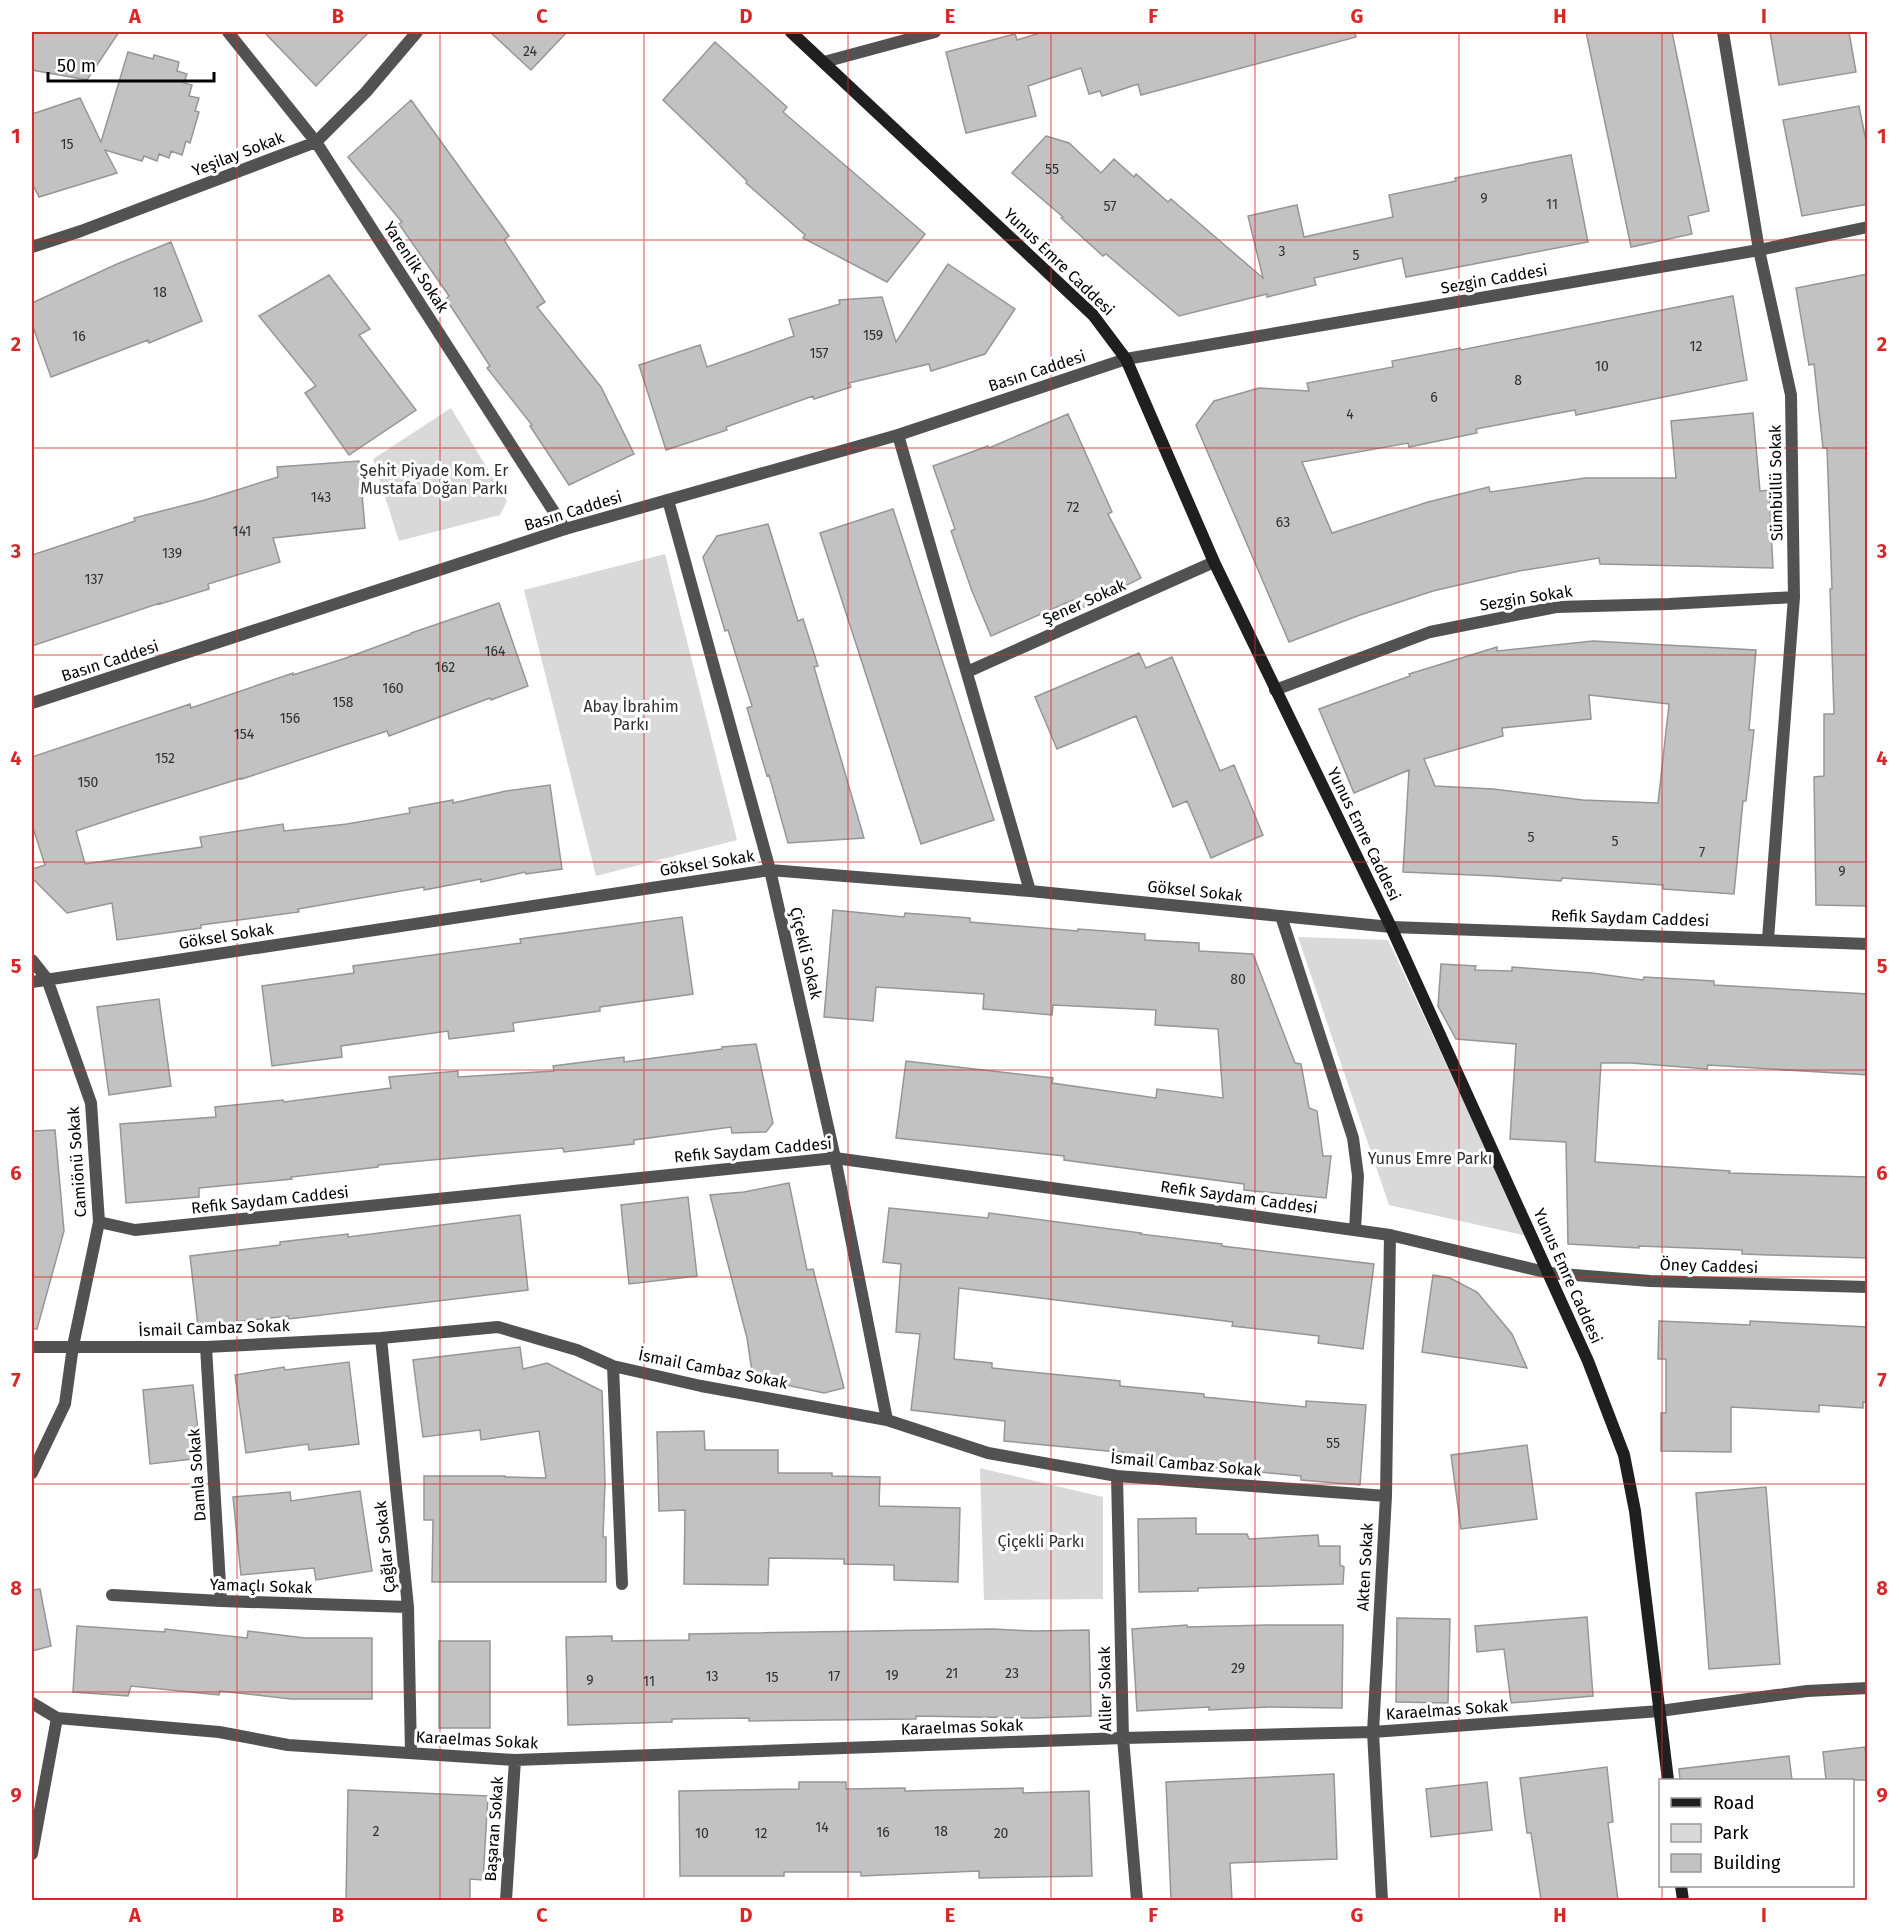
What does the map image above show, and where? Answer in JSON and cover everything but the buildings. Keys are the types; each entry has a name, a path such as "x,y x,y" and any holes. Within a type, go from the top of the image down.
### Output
{"main road":[{"name":"Yunus Emre Caddesi","path":"790,32 1093,315 1126,359 1214,562 1391,927 1549,1273 1588,1361 1624,1455 1635,1511 1668,1779"}],"street":[{"name":"Yarenlik Sokak","path":"228,32 316,142 565,529"},
{"name":"Yeşilay Sokak","path":"32,247 81,231 316,142 366,92 417,32"},
{"path":"824,62 935,32"},
{"name":"Sümbüllü Sokak","path":"1723,32 1759,250 1791,395 1794,597 1768,939"},
{"name":"Sezgin Caddesi","path":"1126,359 1759,250 1868,227"},
{"name":"Basın Caddesi","path":"32,703 565,529 898,435 1126,359"},
{"path":"898,435 1030,891"},
{"name":"Çiçekli Sokak","path":"668,500 770,870 835,1158 887,1420"},
{"name":"Şener Sokak","path":"967,672 1214,562"},
{"name":"Sezgin Sokak","path":"1275,690 1430,632 1556,607 1794,597"},
{"name":"Göksel Sokak","path":"32,982 770,870 1030,891 1391,927"},
{"path":"1281,916 1353,1138 1358,1176 1355,1230"},
{"name":"Refik Saydam Caddesi","path":"1391,927 1868,944"},
{"name":"Camiönü Sokak","path":"32,960 47,979 92,1103 99,1222 73,1346 65,1404 32,1473"},
{"name":"Refik Saydam Caddesi","path":"99,1222 135,1230 835,1158 1390,1235 1549,1273"},
{"name":"Akten Sokak","path":"1382,1900 1373,1732 1386,1496 1390,1235"},
{"name":"Öney Caddesi","path":"1549,1273 1650,1281 1868,1287"},
{"name":"İsmail Cambaz Sokak","path":"32,1347 206,1347 381,1338 498,1327 577,1350 614,1366 701,1386 887,1420 988,1453 1118,1476 1386,1496"},
{"name":"Çağlar Sokak","path":"381,1338 408,1607 411,1753"},
{"name":"Damla Sokak","path":"206,1347 221,1601"},
{"path":"614,1366 622,1584"},
{"name":"Aliler Sokak","path":"1118,1476 1123,1738 1137,1900"},
{"name":"Yamaçlı Sokak","path":"112,1595 408,1607"},
{"name":"Karaelmas Sokak","path":"57,1718 219,1732 288,1745 515,1760 1123,1738 1373,1732 1660,1711 1807,1691 1868,1688"},
{"path":"32,1703 57,1718 32,1854"},
{"name":"Başaran Sokak","path":"506,1900 515,1760"}],"green space":[{"name":"Şehit Piyade Kom. Er Mustafa Doğan Parkı","path":"451,408 507,501 500,515 399,541 373,459"},
{"name":"Abay İbrahim Parkı","path":"665,554 737,840 596,876 524,590"},
{"name":"Yunus Emre Parkı","path":"1298,937 1388,940 1527,1236 1389,1205"},
{"name":"Çiçekli Parkı","path":"980,1468 1103,1497 1103,1599 984,1600"}]}
